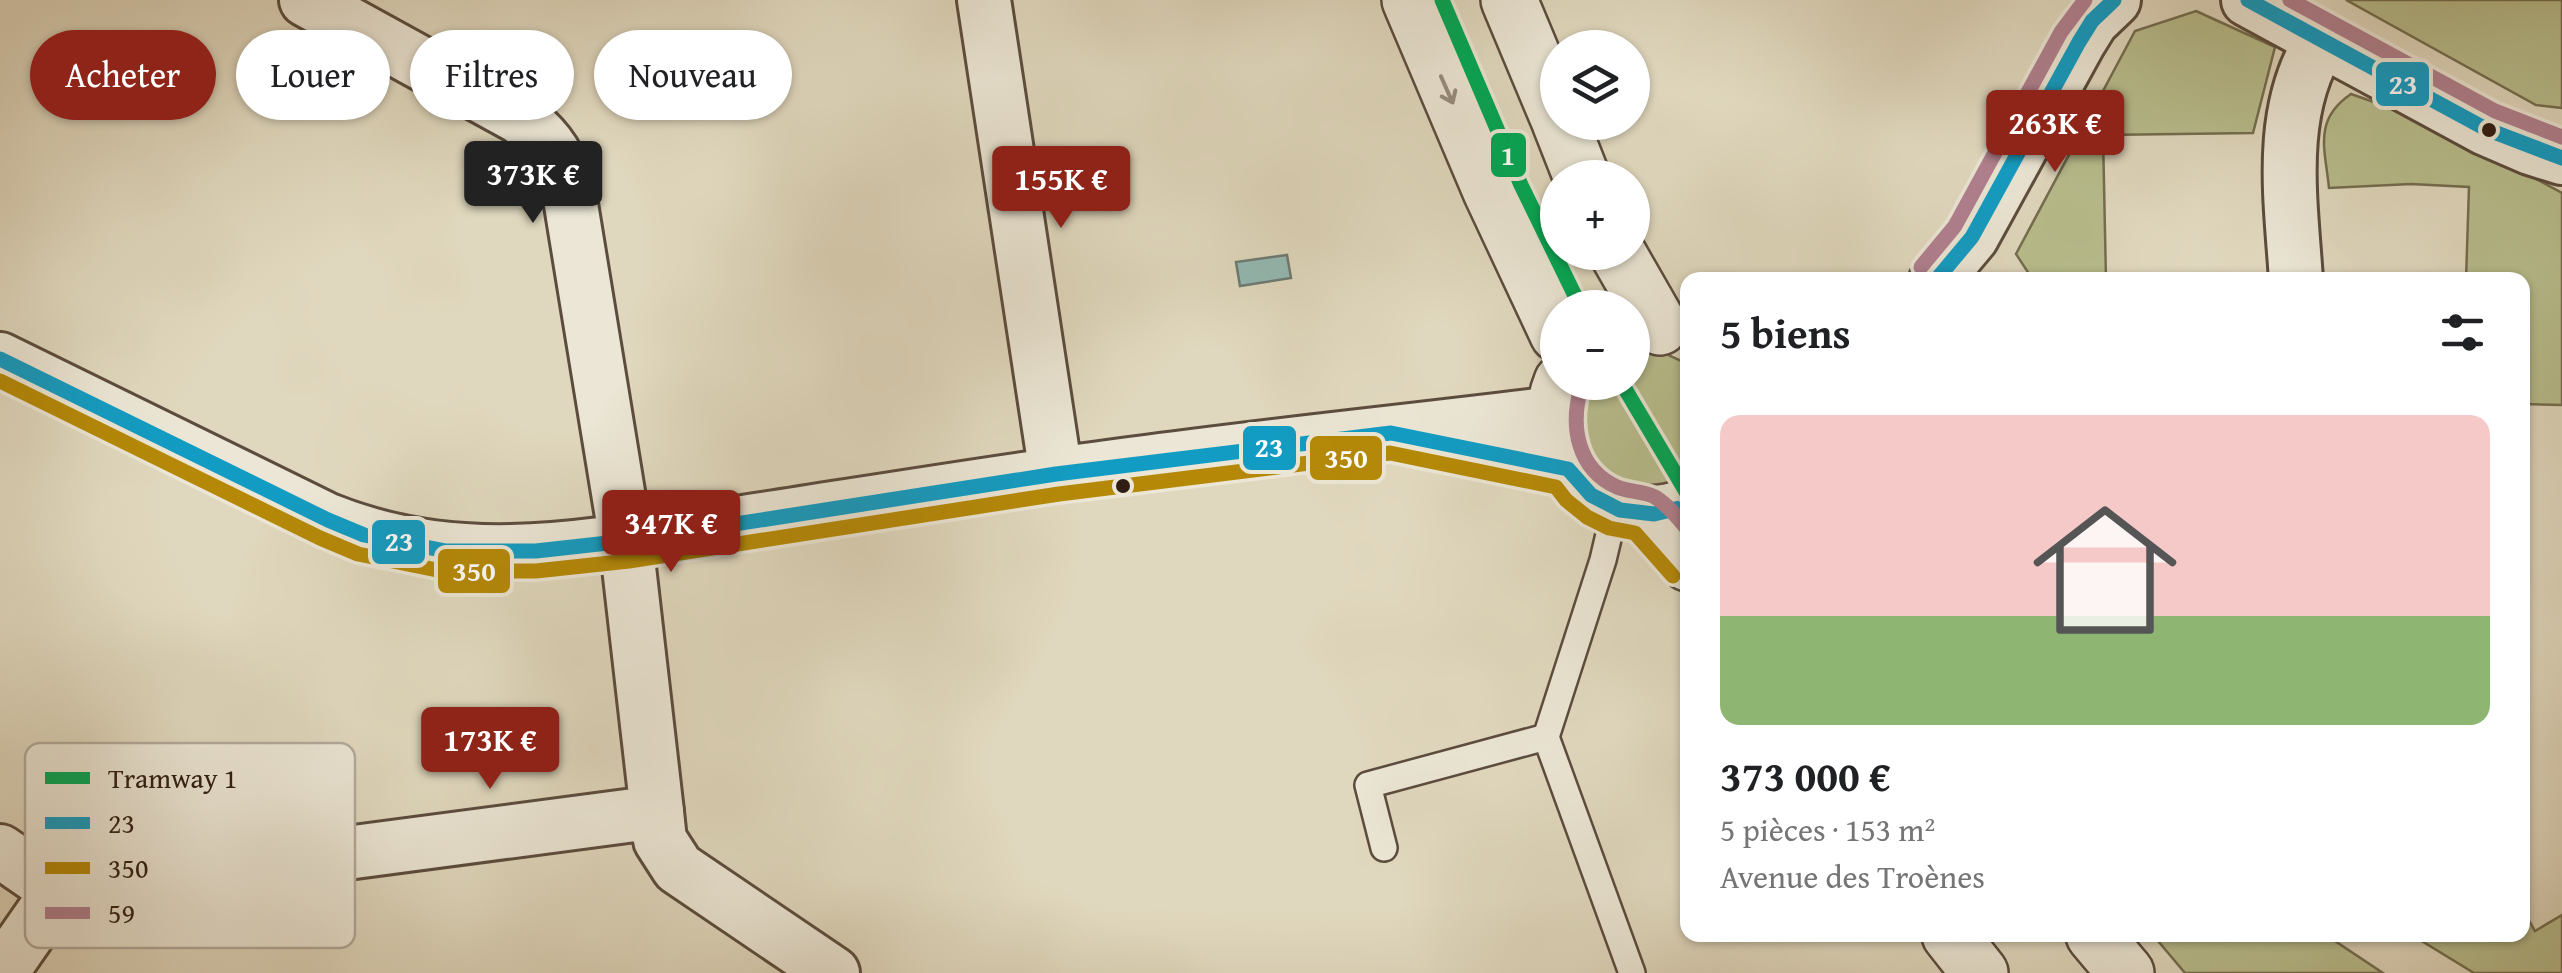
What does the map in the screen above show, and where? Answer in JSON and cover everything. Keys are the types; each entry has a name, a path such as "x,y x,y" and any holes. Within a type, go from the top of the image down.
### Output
{"street":[{"path":"306,0 518,117 545,137 554,150 567,180 626,541 660,840 678,868 833,973"},
{"path":"984,0 1056,474"},
{"path":"1410,0 1540,296"},
{"path":"1510,0 1540,75"},
{"path":"1943,272 1972,238 2079,42 2114,0"},
{"path":"2248,0 2486,129 2562,158"},
{"path":"2296,272 2288,149 2310,59 2322,40"},
{"path":"1626,270 1660,329"},
{"path":"0,360 328,520 364,534 446,551 489,553 626,541 1056,474 1391,434 1549,400"},
{"path":"1558,400 1556,442 1568,469 1588,493 1649,510 1680,553"},
{"path":"1391,434 1568,469"},
{"path":"355,852 657,812"},
{"path":"0,851 25,869"},
{"path":"1,973 25,939"},
{"path":"1956,942 1980,973"},
{"path":"2100,942 2126,973"}],"lane":[{"path":"1632,973 1546,737 1603,560 1649,510"},
{"path":"1384,848 1368,785 1546,737"}],"green space":[{"path":"2346,0 2562,0 2562,108 2536,105"},
{"path":"2196,11 2275,47 2253,133 2103,135 2106,272 2028,272 2016,254 2135,31"},
{"path":"2351,94 2434,123 2562,193 2562,405 2530,404 2530,272 2466,272 2469,187 2411,184 2329,188 2324,136 2339,104"},
{"path":"1650,352 1680,360 1680,478 1662,485 1638,486 1616,479 1598,466 1585,449 1578,428 1583,400 1650,400"},
{"path":"2562,915 2562,973 2474,973 2423,942 2530,942 2530,922 2535,931"},
{"path":"2159,942 2336,942 2383,973 2185,973"}],"water":[{"path":"1287,255 1291,278 1240,286 1236,262"}],"tram line":[{"name":"1","path":"1442,0 1521,185 1572,290"},
{"name":"1","path":"1632,400 1680,482"}],"transit line":[{"name":"59","path":"1921,267 1955,226 2061,32 2085,0"},
{"name":"23","path":"1943,272 1972,237 2092,21 2114,0"},
{"name":"23","path":"2248,0 2486,129 2562,158"},
{"name":"59","path":"2290,0 2495,111 2562,137"},
{"name":"23","path":"0,359 328,520 364,535 446,551 536,551 626,541 1056,474 1391,433 1568,469 1591,495 1620,510 1654,514 1680,508"},
{"name":"350","path":"0,381 320,538 358,554 442,571 536,571 629,561 1059,494 1390,453 1556,487 1587,517 1609,528 1635,533 1673,576"},
{"name":"59","path":"1578,400 1577,431 1585,458 1593,469 1617,487 1655,497 1680,521"}]}
